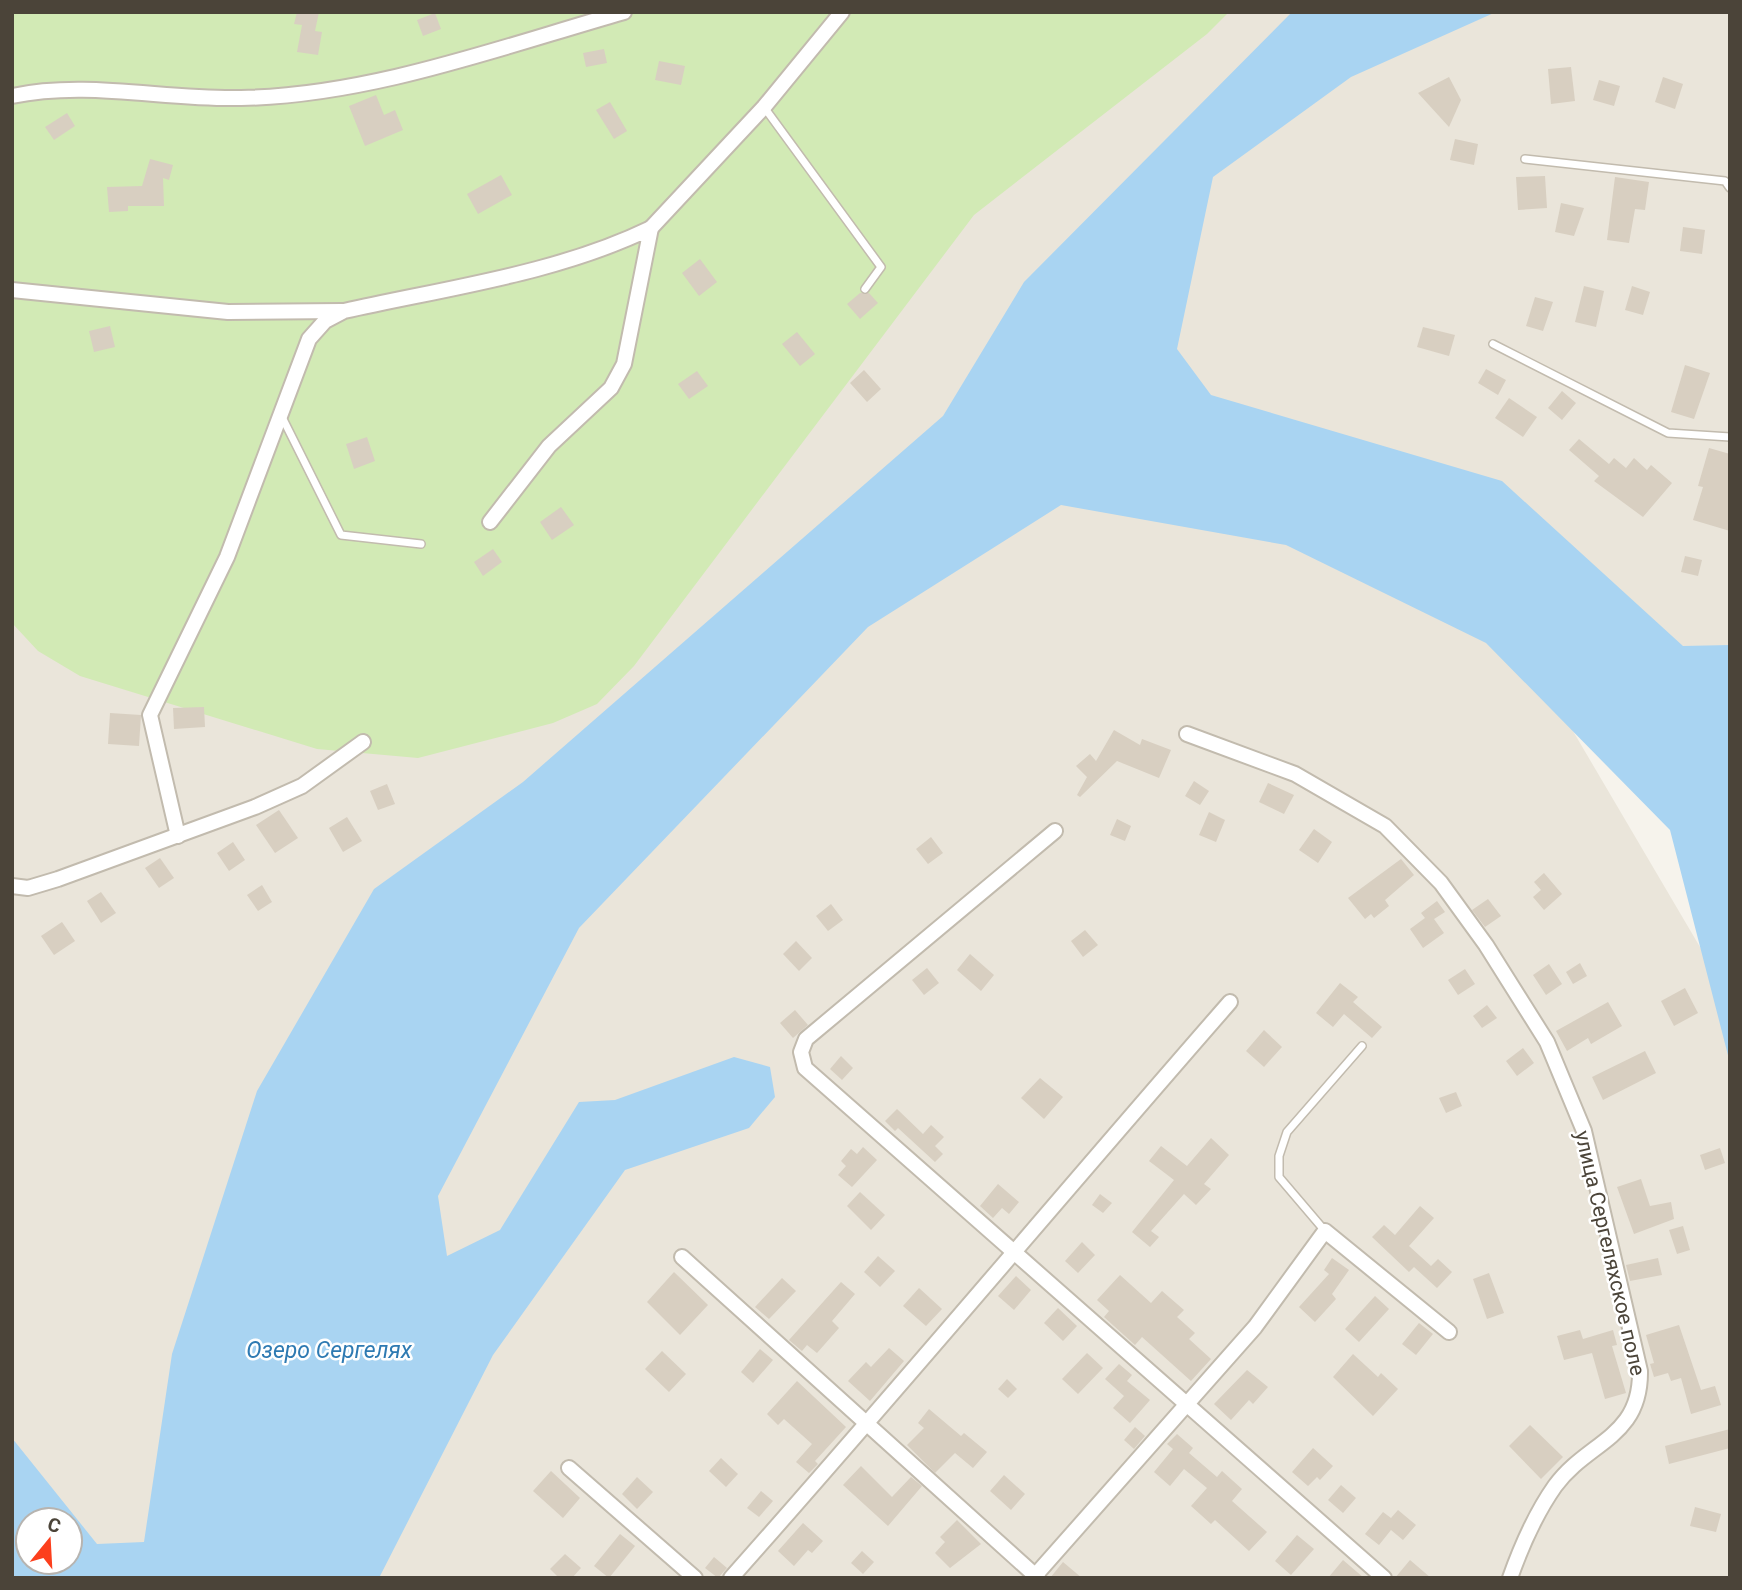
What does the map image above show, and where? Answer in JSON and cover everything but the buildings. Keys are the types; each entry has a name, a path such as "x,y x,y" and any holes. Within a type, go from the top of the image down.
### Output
{"street":[{"path":"12,96 63,91 240,98 331,91 624,12"},
{"path":"12,290 228,312 344,311 561,262 612,247 651,228 764,107 842,12"},
{"path":"490,522 549,446 611,388 624,365 651,228"},
{"path":"178,836 150,715 227,556 309,339 325,321 344,311"},
{"name":"улица Сергеляхское поле","path":"1187,734 1295,774 1385,826 1441,883 1486,945 1547,1042 1584,1131 1640,1371 1641,1396 1627,1421 1556,1485 1520,1550 1510,1578"},
{"path":"12,886 28,888 58,879 178,836 302,786 363,742"},
{"path":"1055,831 806,1039 801,1052 805,1068 1384,1578"},
{"path":"731,1578 1230,1002"},
{"path":"682,1258 1036,1577 1255,1327 1325,1231 1449,1332"},
{"path":"569,1468 695,1578"}],"lane":[{"path":"764,107 881,267 865,289"},
{"path":"1525,159 1726,181 1730,188"},
{"path":"1493,344 1668,433 1730,438"},
{"path":"281,416 341,535 422,544"},
{"path":"1325,1231 1279,1177 1279,1156 1287,1132 1362,1046"}],"shaded area":[{"path":"12,12 1730,12 1730,799 1520,641 1730,998 1730,1578 12,1578"}],"green space":[{"path":"12,12 1229,12 1207,34 974,215 634,666 597,704 553,723 418,758 317,749 80,676 38,651 12,623"}],"water":[{"name":"Озеро Сергелях","path":"1292,12 1496,12 1351,77 1213,177 1177,349 1211,395 1502,481 1683,646 1730,645 1730,1063 1670,830 1486,643 1286,545 1061,505 868,627 579,928 438,1196 447,1256 500,1230 579,1102 615,1100 734,1057 770,1067 775,1097 749,1128 625,1170 493,1355 379,1578 12,1578 12,1438 67,1506 14,1506 14,1576 84,1576 84,1528 97,1544 144,1542 172,1354 257,1091 374,889 523,782 943,416 1024,282"}]}
